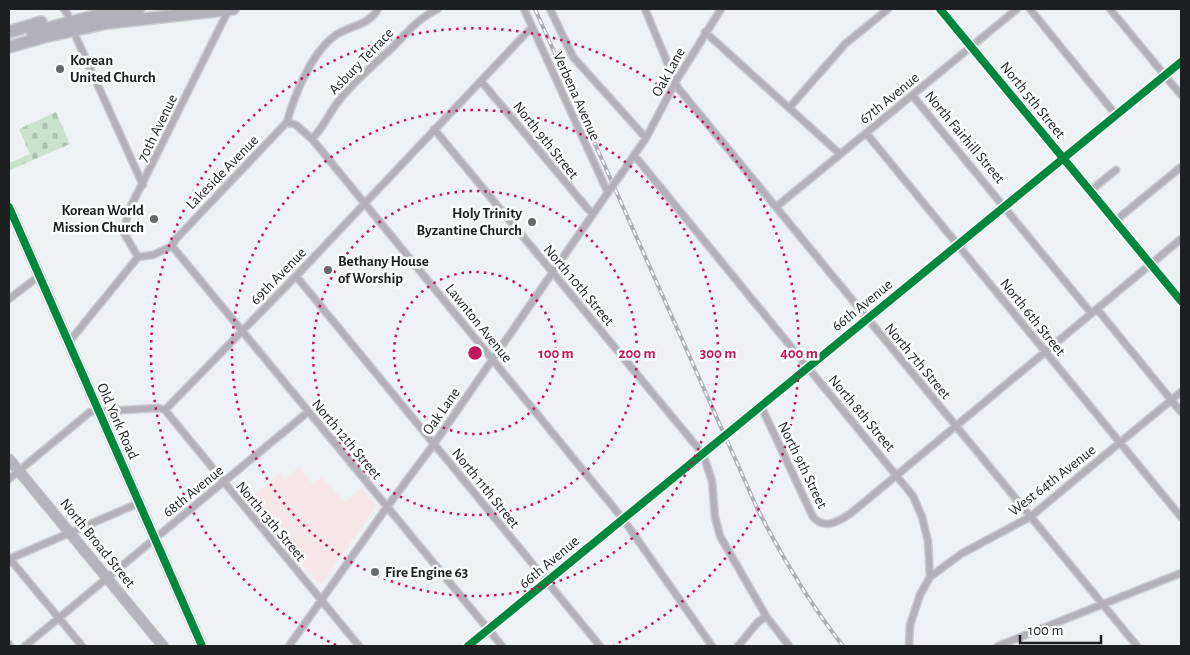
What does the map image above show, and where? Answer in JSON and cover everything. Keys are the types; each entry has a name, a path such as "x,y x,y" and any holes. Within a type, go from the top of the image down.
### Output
{"highway":[{"path":"9,39 57,25 134,9"},
{"path":"9,32 66,12 139,9"},
{"path":"9,47 90,27 231,9"},
{"path":"9,54 150,19"}],"main road":[{"name":"Old York Road","path":"9,207 202,646"},
{"name":"North Broad Street","path":"9,459 163,646"}],"street":[{"name":"70th Avenue","path":"138,257 124,233 128,212 231,9"},
{"name":"Lakeside Avenue","path":"138,257 153,255 172,246 175,240 200,213 287,122 290,109 301,84 318,53 329,40 338,34 364,24 378,9"},
{"name":"Asbury Terrace","path":"312,139 340,99 373,64 413,26 429,13 438,9"},
{"name":"Verbena Avenue","path":"524,9 609,191"},
{"path":"550,9 572,57 646,138"},
{"name":"North 7th Street","path":"645,9 681,92 1137,646"},
{"name":"Oak Lane","path":"289,646 434,444 646,138 676,81 721,9"},
{"path":"789,108 845,44 888,9"},
{"name":"North 5th Street","path":"940,9 1181,301"},
{"name":"67th Avenue","path":"776,207 1017,9"},
{"path":"1030,9 1116,115"},
{"path":"1110,9 1181,96"},
{"name":"69th Avenue","path":"165,410 296,276 532,27"},
{"path":"706,32 840,154"},
{"path":"76,37 143,184"},
{"name":"66th Avenue","path":"468,646 1181,62"},
{"name":"North 9th Street","path":"481,80 593,214"},
{"name":"North Fairhill Street","path":"912,95 1181,412"},
{"name":"Lawnton Avenue","path":"287,122 296,125 312,139 623,518 712,646"},
{"name":"North 10th Street","path":"434,129 703,454 712,481 715,517 720,536 766,616 789,646"},
{"name":"North 6th Street","path":"866,133 1181,517"},
{"name":"North 8th Street","path":"634,155 897,474 913,496 922,517 928,541 930,577"},
{"path":"1116,221 1181,167"},
{"path":"1090,191 1116,170"},
{"path":"897,474 1181,239"},
{"name":"North 12th Street","path":"172,246 502,646"},
{"path":"69,342 138,257"},
{"path":"9,299 39,276"},
{"name":"North 11th Street","path":"296,276 600,646"},
{"name":"West 64th Avenue","path":"930,577 961,554 1030,517 1181,392"},
{"name":"North 9th Street","path":"761,406 813,517 821,522 830,525 850,514 897,474"},
{"path":"9,479 90,412 159,408 165,410"},
{"name":"North 13th Street","path":"165,410 223,483 359,646"},
{"name":"68th Avenue","path":"25,646 308,412"},
{"path":"82,646 9,559 138,503"},
{"path":"998,646 1181,573"},
{"path":"909,646 910,625 920,595 930,577"},
{"path":"738,646 766,616"}],"shaded area":[{"path":"299,467 313,484 321,477 345,502 361,488 376,506 321,585 248,501 280,473 284,479"}],"green space":[{"path":"56,112 70,144 10,170 9,163 30,154 19,129"}],"railway":[{"path":"535,9 757,508 797,579 843,646"}],"cycle path":[{"path":"940,9 1181,301"},
{"path":"468,646 1181,62"},
{"path":"9,207 202,646"}],"place":[{"name":"Korean United Church","path":"60,69"},
{"name":"Korean World Mission Church","path":"154,219"},
{"name":"Holy Trinity Byzantine Church","path":"532,222"},
{"name":"Bethany House of Worship","path":"328,270"},
{"name":"Fire Engine 63","path":"375,572"}]}
